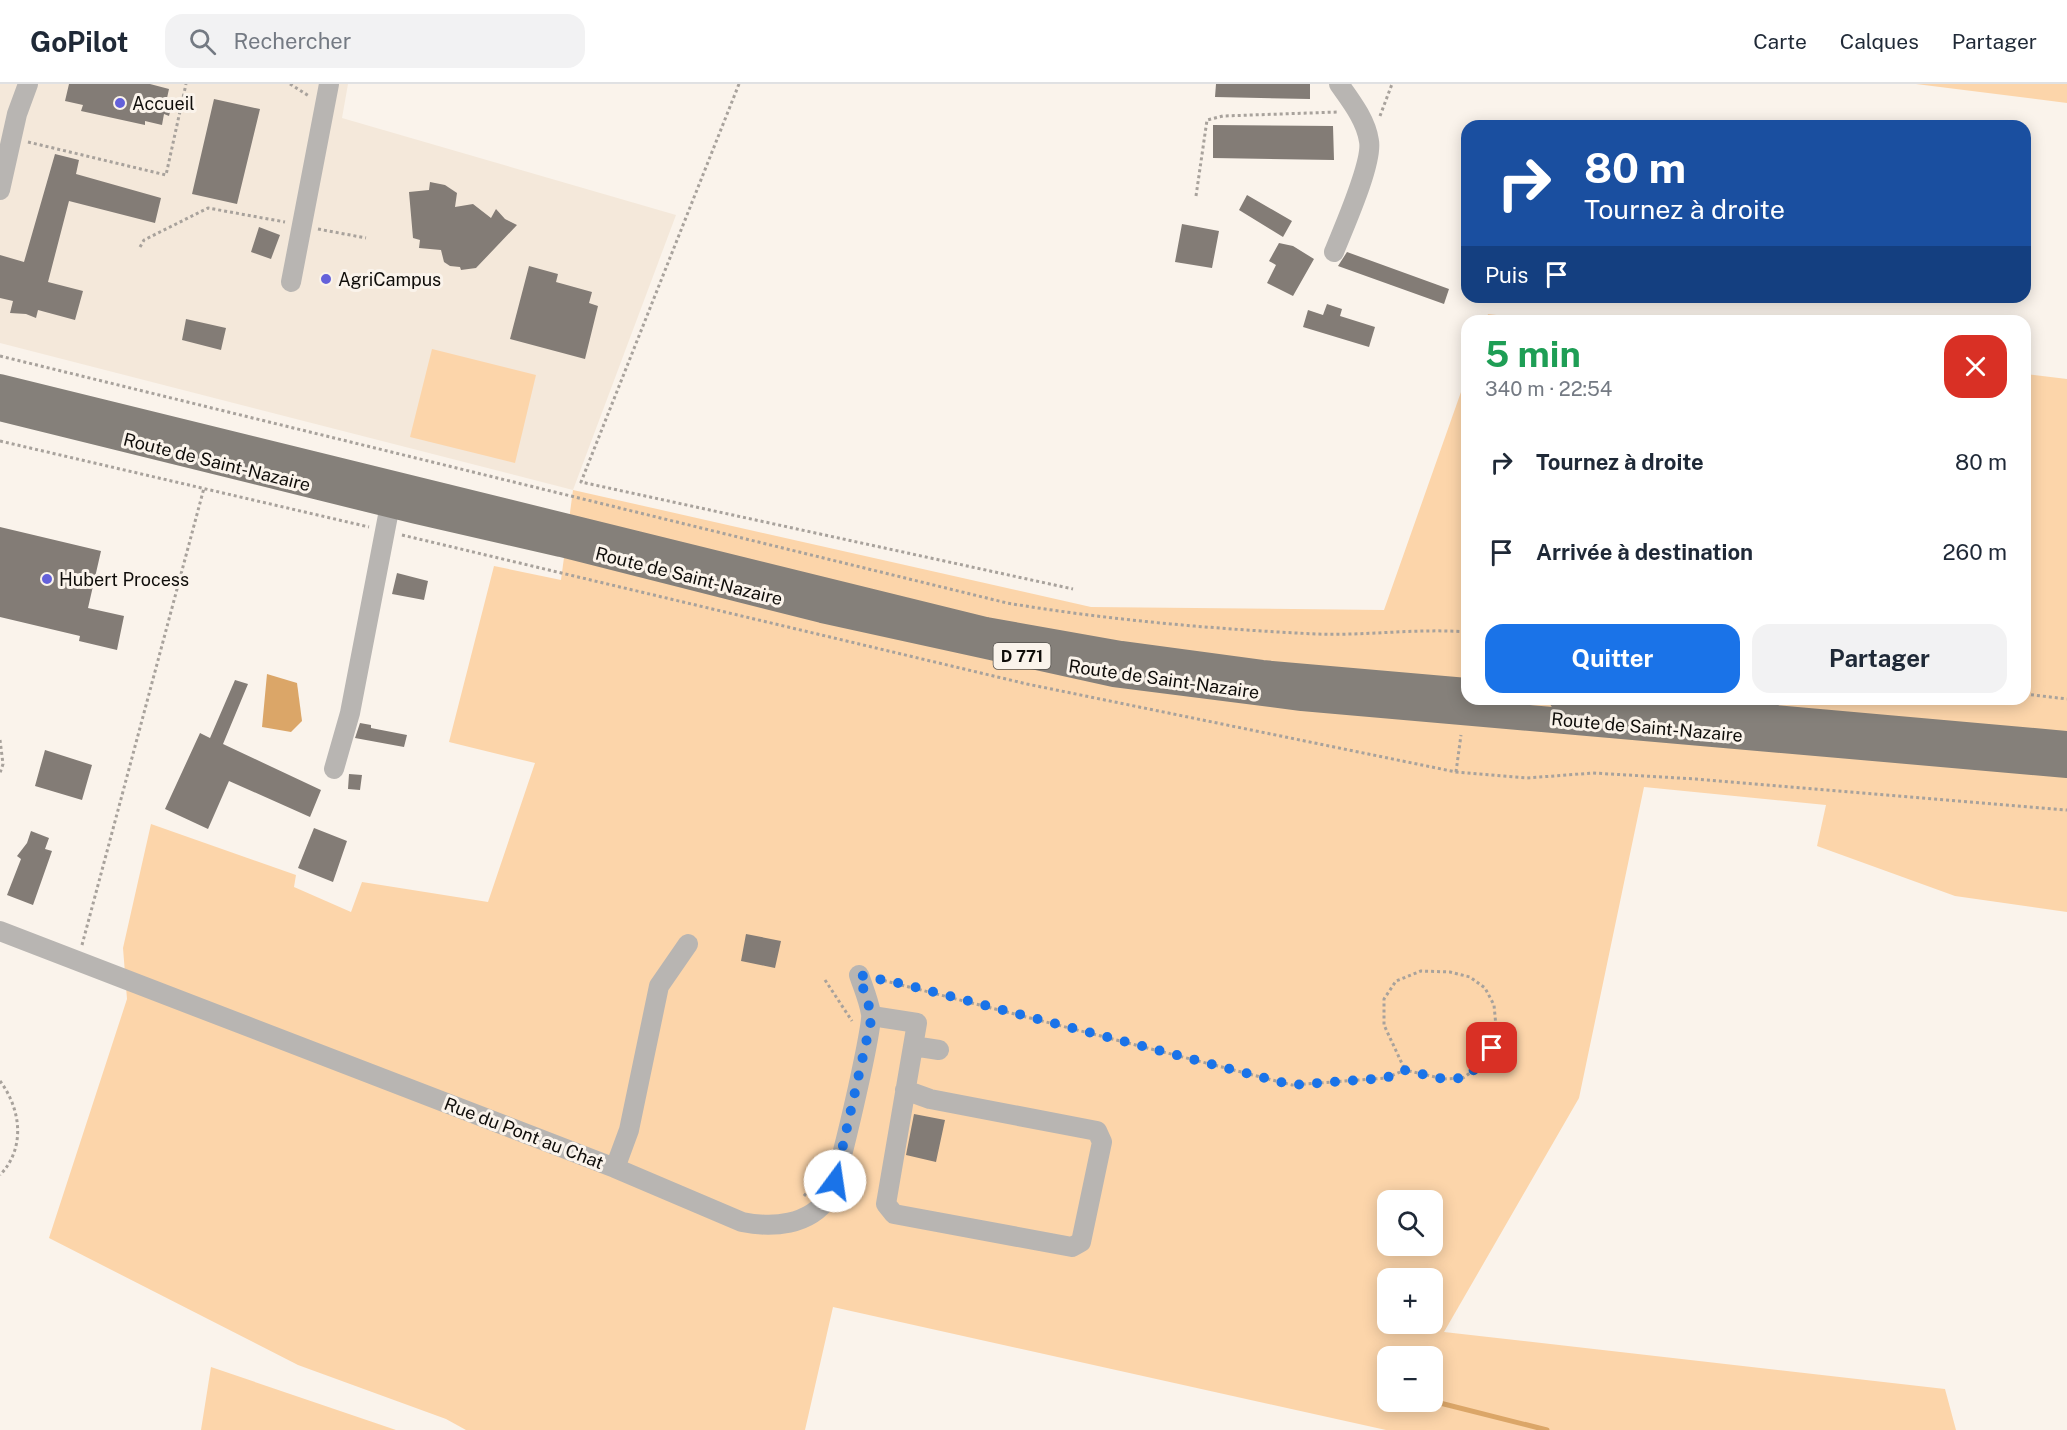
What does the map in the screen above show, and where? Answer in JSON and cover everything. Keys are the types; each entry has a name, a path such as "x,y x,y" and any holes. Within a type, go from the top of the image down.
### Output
{"main road":[{"name":"Route de Saint-Nazaire","path":"0,387 986,630 1121,654 1262,673 1461,690"},
{"name":"Route de Saint-Nazaire","path":"0,408 390,505 561,544 822,610 1114,674 1302,698 2067,765"},
{"name":"Route de Saint-Nazaire","path":"1629,705 2067,744"}],"street":[{"path":"0,189 28,84"},
{"path":"291,282 330,84"},
{"path":"1334,252 1360,186 1370,143 1358,111 1339,84"},
{"path":"334,769 350,713 390,505"},
{"name":"Rue du Pont au Chat","path":"0,931 79,954 615,1168 742,1222 773,1225 801,1219 829,1196 835,1181 864,1021"},
{"path":"615,1168 629,1130 659,986 688,944"},
{"path":"859,975 864,1021 917,1023 905,1090 886,1204 894,1214 1072,1247 1081,1242 1102,1142 1097,1131 930,1099 905,1090"},
{"path":"913,1046 939,1050"}],"path":[{"path":"12,138 166,175 186,84"},
{"path":"738,84 581,482 1072,589"},
{"path":"1196,196 1207,120 1223,116 1358,111"},
{"path":"140,247 144,240 208,208 366,238"},
{"path":"0,356 1006,603 1075,615 1318,634 1461,632"},
{"path":"79,954 204,488"},
{"path":"2031,695 2067,699"},
{"path":"1456,772 1461,735"},
{"path":"0,740 3,764 0,773"},
{"path":"72,942 79,954"},
{"path":"859,975 903,984 1292,1085 1386,1078 1404,1070 1444,1079 1463,1078 1481,1065 1492,1048 1496,1026 1494,1005 1485,988 1470,977 1450,972 1421,970 1396,981 1384,999 1384,1025 1404,1070"},
{"path":"825,980 864,1021"},
{"path":"0,1081 10,1094 17,1118 18,1136 15,1157 0,1175"},
{"path":"802,1198 816,1180"}],"shaded area":[{"name":"AgriCampus","path":"0,84 348,84 342,118 676,215 573,490 0,343"},
{"path":"1916,84 2067,84 2067,103"},
{"path":"432,349 536,375 515,463 410,437"},
{"path":"2031,375 2067,379 2067,912 1955,896 1817,846 1826,805 1644,787 1579,1098 1444,1332 1945,1389 1956,1430 1386,1430 833,1307 805,1430 466,1430 446,1419 298,1365 49,1238 127,999 123,948 151,824 296,875 294,887 351,912 362,882 488,902 535,763 449,742 494,566 561,580 573,490 1091,607 1384,610 1461,392 1461,705 2031,705"},
{"path":"267,674 297,683 302,721 291,732 262,727"},
{"path":"211,1367 396,1430 201,1430"}],"building":[{"name":"Accueil","path":"69,84 150,84 169,89 167,98 173,100 169,116 164,114 162,125 145,121 145,125 81,111 83,105 65,101"},
{"path":"1216,84 1310,84 1310,99 1215,97"},
{"path":"214,99 260,109 237,204 192,194"},
{"path":"1213,125 1333,126 1334,160 1213,158"},
{"path":"55,154 79,160 76,174 161,198 155,223 69,201 48,282 83,291 75,320 38,310 36,318 26,314 10,313 13,301 0,298 0,255 24,262"},
{"path":"430,182 445,185 457,193 455,207 473,204 491,218 496,209 505,219 517,225 476,268 461,270 460,267 450,266 444,262 441,250 419,248 420,240 413,238 409,192 429,190"},
{"path":"1247,195 1292,221 1283,237 1239,210"},
{"path":"1182,224 1219,231 1212,268 1175,262"},
{"path":"259,227 280,235 271,259 251,252"},
{"path":"1279,243 1293,246 1314,259 1293,296 1267,283 1276,265 1269,261"},
{"path":"1347,252 1449,289 1444,304 1338,266"},
{"path":"529,266 558,274 556,282 592,292 589,303 598,306 585,359 510,339"},
{"path":"1327,304 1342,309 1340,316 1375,327 1369,347 1303,327 1308,310 1323,315"},
{"path":"186,319 226,328 221,350 182,340"},
{"name":"Hubert Process","path":"0,527 101,551 88,608 124,616 117,650 79,641 80,636 0,617"},
{"path":"397,573 428,581 424,600 392,594"},
{"path":"235,680 248,684 223,744 321,790 310,817 229,781 208,829 165,809 200,733 210,738"},
{"path":"360,723 371,725 371,728 407,735 404,747 355,738"},
{"path":"45,750 92,765 82,800 35,786"},
{"path":"349,774 362,775 360,790 348,789"},
{"path":"314,828 347,841 333,882 298,868"},
{"path":"31,831 49,838 45,849 52,851 33,905 7,895 21,859 17,856 27,843"},
{"path":"746,934 781,941 775,968 741,961"},
{"path":"914,1114 945,1120 936,1162 906,1155"}],"waterway":[{"path":"1443,1404 1547,1430"}],"place":[{"name":"Accueil","path":"120,103"},
{"name":"AgriCampus","path":"326,279"},
{"name":"Hubert Process","path":"47,579"}],"route":[{"path":"835,1181 858,1087 872,1016 859,975 903,984 1292,1085 1386,1078 1404,1070 1422,1076 1444,1079 1463,1078 1481,1065 1492,1048"}]}
